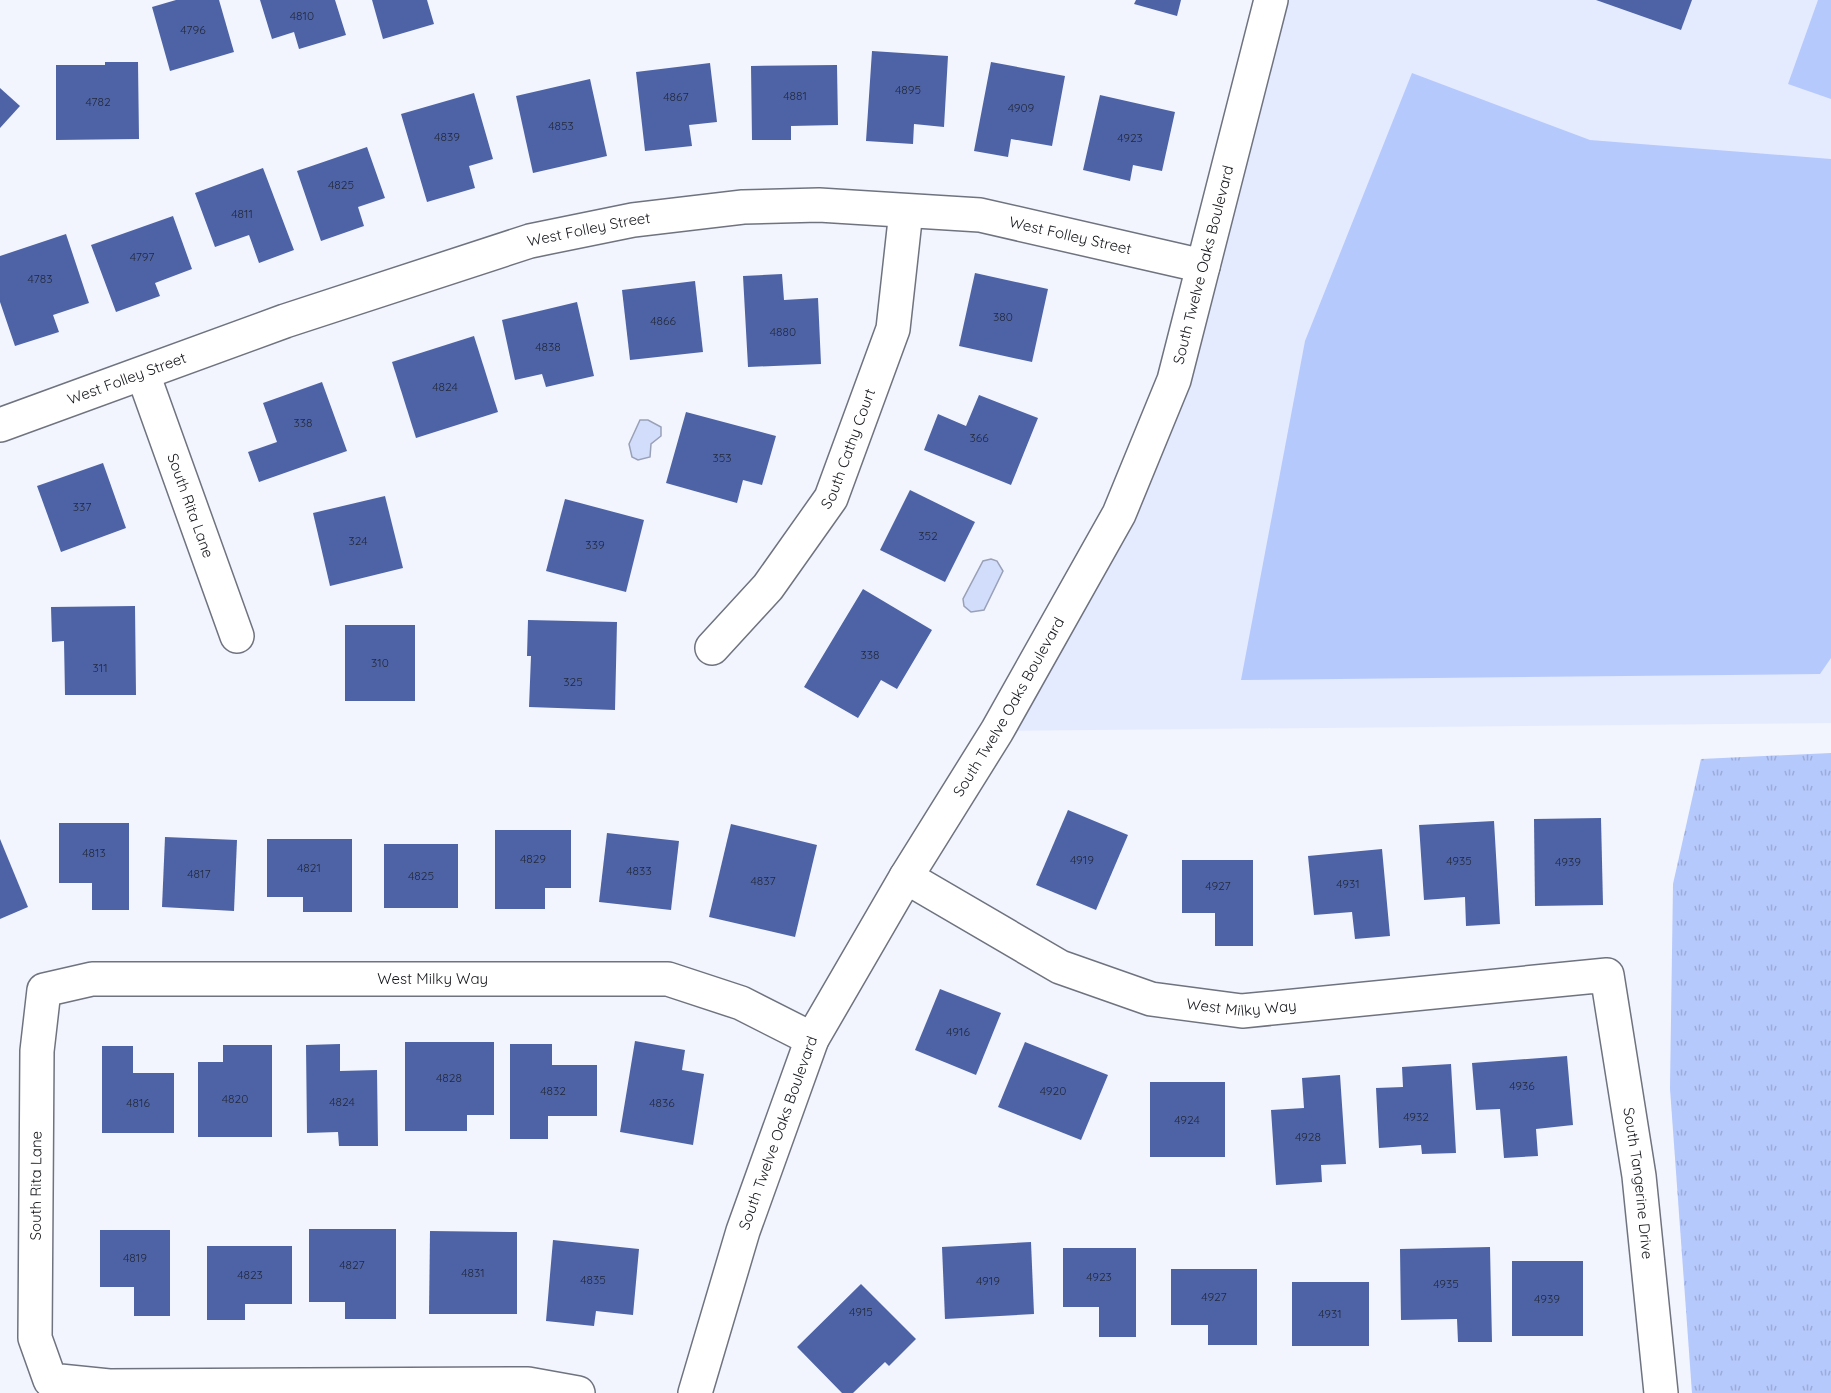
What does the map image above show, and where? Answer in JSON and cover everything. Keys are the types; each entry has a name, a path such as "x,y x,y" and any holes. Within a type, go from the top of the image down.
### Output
{"street":[{"name":"South Twelve Oaks Boulevard","path":"695,1393 743,1231 812,1039 906,877 997,730 1119,514 1174,380 1272,0"},
{"name":"West Folley Street","path":"0,425 285,321 530,241 633,220 743,207 819,205 980,215 1203,266"},
{"name":"South Cathy Court","path":"712,648 768,587 831,498 893,329 906,211"},
{"name":"South Rita Lane","path":"143,374 237,636"},
{"name":"West Milky Way","path":"906,877 1060,967 1151,999 1242,1011 1606,975"},
{"name":"South Tangerine Drive","path":"1606,975 1639,1176 1661,1393"},
{"name":"West Milky Way","path":"44,990 92,979 668,979 741,1003 812,1039"},
{"name":"South Rita Lane","path":"44,990 37,1051 35,1338 50,1380 110,1386 528,1384 578,1393"}],"shaded area":[{"path":"1271,0 1831,0 1831,723 997,731 1119,514"},
{"path":"640,420 648,420 661,427 661,436 651,444 650,457 638,460 632,457 629,444"},
{"path":"991,559 997,561 1003,571 984,610 971,612 964,606 963,599 983,561"}],"green space":[{"path":"1818,0 1831,0 1831,99 1788,84"},
{"path":"1412,73 1590,140 1831,159 1831,658 1820,674 1241,680 1305,341"},
{"path":"1831,753 1831,1393 1692,1393 1670,1089 1673,884 1701,759"}],"building":[{"path":"176,0 219,0 234,52 170,71 152,7"},
{"path":"260,0 335,0 346,35 299,49 294,32 272,39"},
{"path":"372,0 427,0 434,24 383,39"},
{"path":"1136,0 1181,0 1177,16 1134,4"},
{"path":"1596,0 1692,0 1681,30"},
{"path":"872,51 948,56 944,127 914,124 913,144 866,141"},
{"path":"105,62 138,62 139,139 56,140 56,65 105,65"},
{"path":"991,62 1065,76 1052,146 1011,139 1008,157 974,151"},
{"path":"710,63 717,122 689,125 692,146 645,151 636,72"},
{"path":"837,65 838,125 791,126 791,140 752,140 751,66"},
{"path":"590,79 607,156 533,173 516,96"},
{"path":"0,88 20,106 0,128"},
{"path":"474,93 493,159 469,166 475,188 427,202 401,114"},
{"path":"1100,95 1175,112 1162,171 1133,165 1130,181 1083,170"},
{"path":"367,147 385,198 358,207 364,226 321,241 297,171"},
{"path":"263,168 294,250 259,263 249,235 215,247 195,193"},
{"path":"173,216 192,269 155,283 160,296 116,312 91,245"},
{"path":"66,234 89,303 53,315 59,332 15,346 0,302 0,256"},
{"path":"975,273 1048,289 1032,362 959,346"},
{"path":"782,274 784,300 818,298 821,364 748,367 743,276"},
{"path":"695,281 703,352 630,360 622,290"},
{"path":"577,302 594,376 546,387 542,374 515,380 502,320"},
{"path":"474,336 498,412 416,438 392,362"},
{"path":"322,382 347,451 259,482 248,452 277,442 263,403"},
{"path":"979,395 1038,418 1011,485 924,450 938,414 966,426"},
{"path":"686,412 776,436 762,485 743,480 737,503 666,483"},
{"path":"103,463 126,528 61,552 37,486"},
{"path":"910,490 975,522 945,582 880,550"},
{"path":"385,496 403,568 330,586 313,513"},
{"path":"565,499 644,520 626,592 546,571"},
{"path":"863,589 932,630 897,689 881,680 858,718 804,687"},
{"path":"135,606 136,695 65,695 64,641 52,642 51,607"},
{"path":"528,620 617,622 615,710 529,707 531,656 527,656"},
{"path":"345,625 415,625 415,701 345,701"},
{"path":"1068,810 1128,835 1096,910 1036,885"},
{"path":"1601,818 1603,905 1535,906 1534,819"},
{"path":"1494,821 1500,924 1466,926 1465,897 1424,900 1419,825"},
{"path":"59,823 129,823 129,910 92,910 92,883 59,883"},
{"path":"731,824 817,845 795,937 709,917"},
{"path":"495,830 571,830 571,888 545,888 545,909 495,909"},
{"path":"607,833 679,841 671,910 599,902"},
{"path":"165,837 237,840 234,911 162,907"},
{"path":"0,839 28,907 0,919"},
{"path":"267,839 352,839 352,912 303,912 303,897 267,897"},
{"path":"384,844 458,844 458,908 384,908"},
{"path":"1382,849 1390,936 1355,939 1352,912 1314,915 1308,856"},
{"path":"1182,860 1253,860 1253,946 1215,946 1215,913 1182,913"},
{"path":"940,989 1001,1013 976,1075 915,1050"},
{"path":"635,1041 685,1050 682,1070 704,1074 693,1145 620,1132"},
{"path":"405,1042 494,1042 494,1115 467,1115 467,1131 405,1131"},
{"path":"1025,1042 1108,1075 1081,1140 998,1107"},
{"path":"340,1044 340,1071 377,1070 378,1146 339,1146 338,1132 307,1133 306,1045"},
{"path":"510,1044 552,1044 552,1065 597,1065 597,1116 548,1116 548,1139 510,1139"},
{"path":"223,1045 272,1045 272,1137 198,1137 198,1062 223,1062"},
{"path":"102,1046 133,1046 133,1073 174,1073 174,1133 102,1133"},
{"path":"1567,1056 1573,1125 1536,1129 1538,1156 1504,1158 1500,1109 1476,1110 1472,1063"},
{"path":"1451,1064 1456,1153 1422,1154 1421,1145 1379,1148 1376,1088 1403,1087 1402,1067"},
{"path":"1340,1075 1346,1164 1321,1165 1322,1182 1276,1185 1271,1110 1304,1108 1302,1078"},
{"path":"1150,1082 1225,1082 1225,1157 1150,1157"},
{"path":"309,1229 396,1229 396,1319 345,1319 345,1302 309,1302"},
{"path":"100,1230 170,1230 170,1316 134,1316 134,1287 100,1287"},
{"path":"430,1231 517,1232 517,1314 429,1314"},
{"path":"553,1240 639,1249 633,1315 596,1311 594,1326 546,1321"},
{"path":"1031,1242 1034,1314 945,1319 942,1247"},
{"path":"207,1246 292,1246 292,1304 245,1304 245,1320 207,1320"},
{"path":"1490,1247 1492,1342 1458,1342 1457,1319 1401,1320 1400,1249"},
{"path":"1063,1248 1136,1248 1136,1337 1099,1337 1099,1307 1063,1307"},
{"path":"1512,1261 1583,1261 1583,1336 1512,1336"},
{"path":"1171,1269 1257,1269 1257,1345 1208,1345 1208,1325 1171,1325"},
{"path":"1292,1282 1369,1282 1369,1346 1292,1346"},
{"path":"861,1284 916,1339 889,1366 885,1362 853,1393 842,1393 797,1347"}]}
